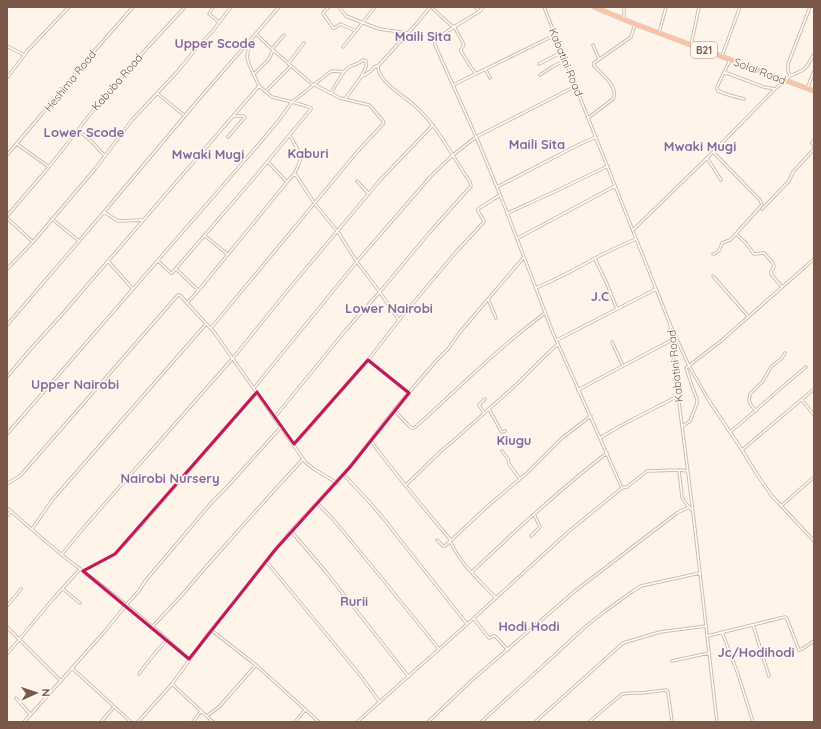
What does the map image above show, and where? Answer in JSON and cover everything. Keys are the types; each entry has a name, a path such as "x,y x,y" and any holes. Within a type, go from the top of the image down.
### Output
{"highway":[{"name":"Solai Road","path":"594,7 635,24 814,91"}],"street":[{"path":"7,78 24,55 69,7"},
{"name":"Heshima Road","path":"7,155 75,73 133,7"},
{"name":"Kabuba Road","path":"7,217 102,99 185,7"},
{"path":"213,7 208,14 219,22"},
{"path":"7,270 33,242 132,120 177,72 199,44 212,32 231,7"},
{"path":"7,325 250,39 279,7"},
{"path":"329,7 324,15 333,28 340,24 356,32"},
{"path":"339,7 346,16 363,23 382,30 408,33"},
{"path":"343,47 375,7"},
{"path":"361,77 374,67 378,66 430,7 454,27 464,45 461,48 461,51 476,74"},
{"path":"475,7 480,11"},
{"path":"483,7 480,11 435,39 434,42 497,187 558,344 622,488"},
{"name":"Kabatini Road","path":"544,7 670,324 670,340 688,471 717,722"},
{"path":"624,7 624,19"},
{"path":"659,33 666,7"},
{"path":"691,45 699,7"},
{"path":"722,56 740,7"},
{"path":"790,76 788,72 788,64 810,7"},
{"path":"588,118 613,99 614,96 612,86 594,62 631,37 635,24"},
{"path":"211,329 357,152 384,123 371,106 340,98 314,85 272,50 256,34"},
{"path":"254,74 269,59 272,50 284,35"},
{"path":"453,85 556,35"},
{"path":"158,261 171,273 176,269 290,136 311,109 306,106 272,96 259,86 247,57 250,39"},
{"path":"288,64 304,43"},
{"path":"593,45 599,59"},
{"path":"7,46 24,55"},
{"path":"539,64 562,52"},
{"path":"633,230 785,80 803,70 814,54"},
{"path":"331,93 344,72 350,66 360,64 366,60 364,72 346,99"},
{"path":"540,75 566,60"},
{"path":"730,60 717,86 718,90 744,99"},
{"path":"265,92 291,66"},
{"path":"274,418 428,233 471,186 453,155 432,125 414,105 391,88 377,69 378,66"},
{"path":"486,70 490,78"},
{"path":"807,89 814,71"},
{"path":"7,434 158,261 270,130 292,102 331,72 344,72"},
{"path":"724,72 764,87 776,89"},
{"path":"7,377 259,86"},
{"path":"254,388 416,192 453,155 476,137 576,86"},
{"path":"158,93 185,116"},
{"path":"228,137 245,117 233,116"},
{"path":"62,554 233,358 381,179 432,125"},
{"path":"78,130 91,141 104,156"},
{"path":"187,303 294,175 300,161 300,157 298,149 290,136"},
{"path":"497,187 596,137"},
{"path":"814,140 812,143 814,146"},
{"path":"17,144 49,166"},
{"path":"762,209 788,181 793,172 814,150"},
{"path":"713,152 760,200 762,205 733,237 722,243 719,251 713,254"},
{"path":"707,158 722,180"},
{"path":"268,162 287,182"},
{"path":"507,213 608,166"},
{"path":"294,175 296,175 315,204 338,232 357,262 399,320"},
{"path":"357,181 369,194"},
{"path":"518,239 615,186"},
{"path":"294,444 368,360 399,320 483,223 484,221 478,209 500,195"},
{"path":"104,212 118,221 143,220"},
{"path":"7,217 33,242"},
{"path":"52,219 79,241"},
{"path":"736,233 746,243 752,253 756,255 764,253 773,263 774,267 771,274 782,287"},
{"path":"204,235 227,254"},
{"path":"536,288 555,280 636,238"},
{"path":"138,722 172,684 211,630 240,596 266,561 291,531 337,483 394,410 448,349 524,257"},
{"path":"594,259 607,284 617,309"},
{"path":"682,426 690,421 697,403 686,368 721,341 814,259"},
{"path":"108,261 132,289"},
{"path":"176,269 198,290"},
{"path":"713,276 748,316"},
{"path":"557,340 656,289"},
{"path":"7,484 20,476 178,295 181,296 211,329 303,458 310,466 337,483"},
{"path":"488,299 496,318"},
{"path":"394,410 410,428 414,428 473,373 545,313"},
{"path":"32,529 53,499 206,324"},
{"path":"670,324 689,366 708,399 758,476 772,496 814,541"},
{"path":"578,390 670,340"},
{"path":"612,342 623,366"},
{"path":"406,485 441,451 518,383 558,344"},
{"path":"756,411 749,400 750,394 763,381 771,367 782,358 785,353"},
{"path":"368,360 409,393"},
{"path":"730,432 806,367"},
{"path":"742,450 814,389"},
{"path":"83,570 115,554 257,392"},
{"path":"600,438 678,396"},
{"path":"484,413 479,405 485,398"},
{"path":"802,400 814,414"},
{"path":"489,409 501,431 505,431"},
{"path":"437,540 444,547 490,504 533,468 562,438 591,416"},
{"path":"24,722 106,630 212,502 281,427"},
{"path":"371,440 428,514 449,538 452,547 462,561 496,598"},
{"path":"502,451 520,479"},
{"path":"472,572 534,514 607,452"},
{"path":"153,626 303,458"},
{"path":"678,470 682,497 693,512"},
{"path":"357,722 409,677 568,532 622,488 627,487 647,471 688,471"},
{"path":"344,474 384,518 467,624"},
{"path":"781,506 814,477"},
{"path":"317,503 332,518 439,649"},
{"path":"428,722 472,680 585,583 678,513 689,507"},
{"path":"7,508 80,569 153,626 189,659"},
{"path":"7,516 11,511"},
{"path":"531,536 540,526 534,514"},
{"path":"291,531 326,572 409,677"},
{"path":"266,561 380,701"},
{"path":"7,654 80,569"},
{"path":"481,722 584,628 633,591 641,586 700,573"},
{"path":"7,606 22,589"},
{"path":"63,590 80,603"},
{"path":"707,636 785,617 799,650 814,641"},
{"path":"474,618 488,638 495,636 508,650"},
{"path":"753,625 769,676"},
{"path":"535,722 624,643 660,632 706,626"},
{"path":"7,627 61,681"},
{"path":"211,630 256,665 319,722"},
{"path":"722,632 738,674 753,722"},
{"path":"139,674 167,639"},
{"path":"672,661 709,654"},
{"path":"207,716 219,707 256,665"},
{"path":"72,668 130,722"},
{"path":"172,684 212,722"},
{"path":"589,722 622,694 666,690 668,692 672,722"},
{"path":"16,698 30,714"},
{"path":"101,722 114,707"},
{"path":"295,722 305,710"},
{"path":"193,722 201,711"}],"highlighted area":[{"path":"368,360 409,393 350,467 275,550 189,659 83,571 115,554 257,392 294,444"}],"district":[{"name":"Maili Sita","path":"423,36"},
{"name":"Upper Scode","path":"215,43"},
{"name":"Lower Scode","path":"84,132"},
{"name":"Maili Sita","path":"537,144"},
{"name":"Mwaki Mugi","path":"700,146"},
{"name":"Kaburi","path":"308,153"},
{"name":"Mwaki Mugi","path":"208,154"},
{"name":"J.C","path":"600,296"},
{"name":"Lower Nairobi","path":"389,308"},
{"name":"Upper Nairobi","path":"75,384"},
{"name":"Kiugu","path":"514,440"},
{"name":"Nairobi Nursery","path":"170,478"},
{"name":"Rurii","path":"354,601"},
{"name":"Hodi Hodi","path":"529,626"},
{"name":"Jc/Hodihodi","path":"756,652"}]}
